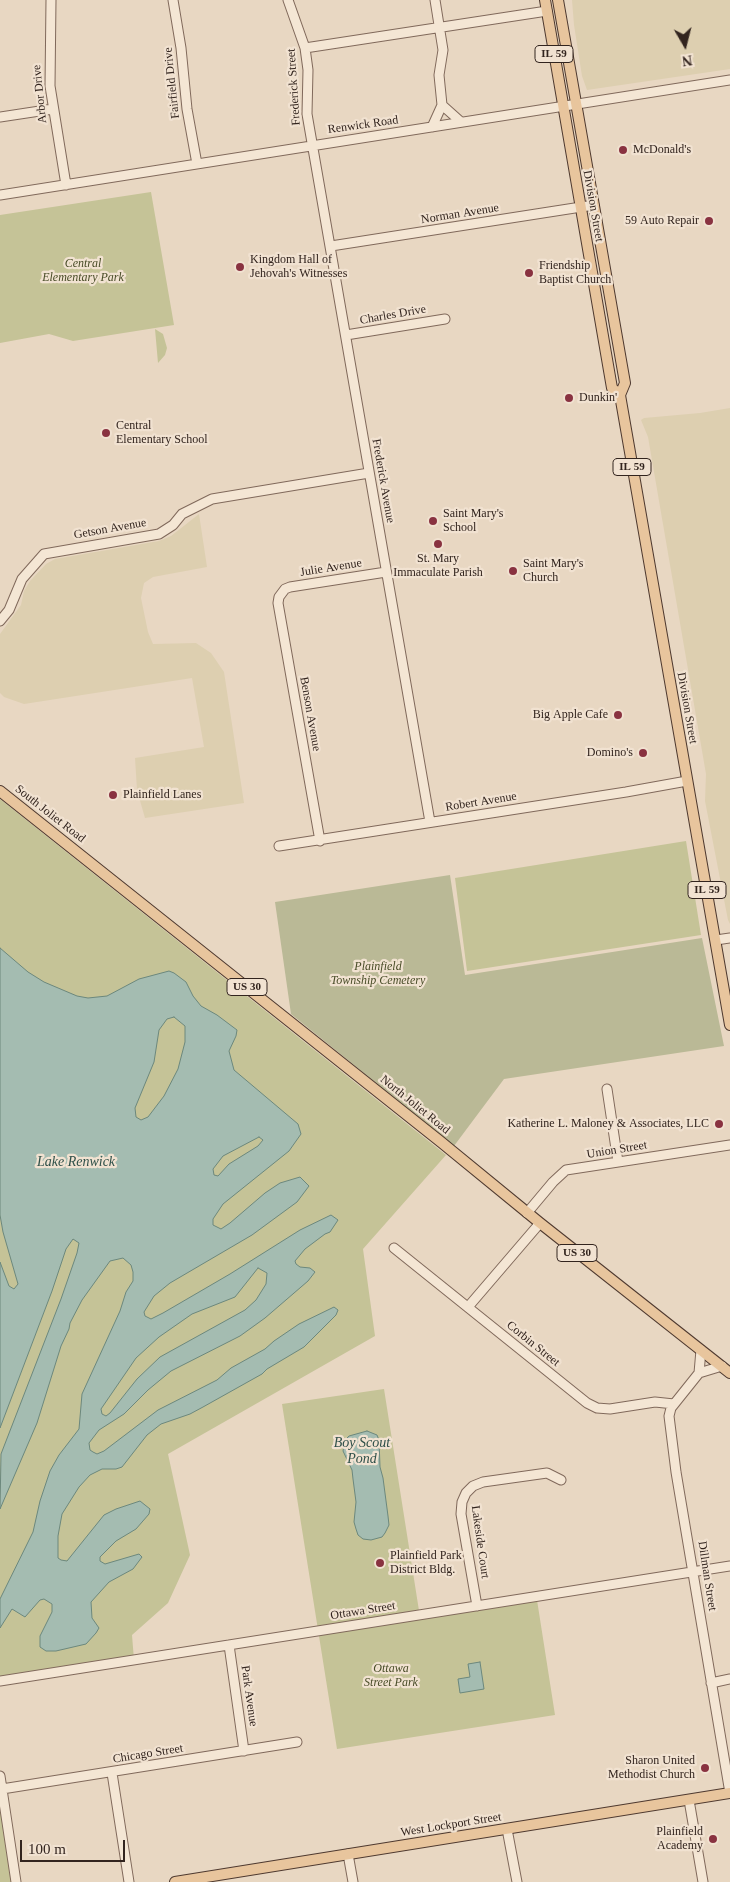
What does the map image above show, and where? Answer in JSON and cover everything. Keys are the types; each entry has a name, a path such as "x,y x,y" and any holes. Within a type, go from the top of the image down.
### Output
{"main road":[{"name":"IL 59","path":"545,0 563,107"},
{"name":"IL 59","path":"558,0 577,105"},
{"name":"Division Street","path":"577,105 625,383 620,395 730,1025"},
{"name":"Division Street","path":"563,107 612,388 620,395"},
{"name":"South Joliet Road","path":"0,791 84,858"},
{"name":"North Joliet Road","path":"84,858 441,1142 527,1213 726,1369"},
{"name":"West Lockport Street","path":"175,1882 730,1793"}],"street":[{"name":"Arbor Drive","path":"51,0 49,64 53,109 66,184"},
{"name":"Fairfield Drive","path":"173,0 181,48 187,109 197,164"},
{"name":"Frederick Street","path":"288,0 306,48 308,70 307,114 312,145"},
{"path":"432,127 442,105 439,75 443,50 434,0"},
{"path":"306,48 547,12"},
{"name":"Renwick Road","path":"0,195 730,80"},
{"path":"442,105 461,122"},
{"path":"0,117 53,109"},
{"name":"Frederick Avenue","path":"312,145 430,822"},
{"name":"Norman Avenue","path":"330,246 594,205"},
{"name":"Charles Drive","path":"346,336 445,319"},
{"name":"Getson Avenue","path":"0,620 9,610 22,579 44,554 159,534 182,514 212,499 369,473"},
{"name":"Julie Avenue","path":"281,592 290,587 386,572"},
{"name":"Benson Avenue","path":"281,592 278,603 320,841"},
{"name":"Robert Avenue","path":"279,846 320,841 687,781"},
{"path":"716,940 730,938"},
{"path":"607,1089 618,1162"},
{"name":"Union Street","path":"527,1213 560,1174 566,1170 730,1144"},
{"path":"468,1306 540,1223"},
{"name":"Corbin Street","path":"394,1248 587,1403 597,1408 610,1409 654,1402 674,1404"},
{"path":"674,1404 699,1373 700,1350"},
{"path":"699,1373 726,1369"},
{"name":"Dillman Street","path":"674,1404 669,1412 669,1416 676,1472 730,1793"},
{"name":"Lakeside Court","path":"477,1606 461,1514 462,1502 466,1493 473,1486 483,1482 547,1473 561,1480"},
{"name":"Ottawa Street","path":"0,1681 730,1566"},
{"name":"Park Avenue","path":"229,1644 244,1751"},
{"path":"711,1683 730,1680"},
{"name":"Chicago Street","path":"2,1789 112,1773 297,1742"},
{"path":"112,1773 129,1882"},
{"path":"0,1776 16,1882"},
{"path":"689,1800 703,1882"},
{"path":"507,1829 517,1882"},
{"path":"348,1854 353,1882"}],"shaded area":[{"path":"572,0 730,0 730,69 587,90 582,76"},
{"path":"730,408 730,924 705,801 706,774 648,437 641,420 644,418 700,413"},
{"path":"199,514 207,567 153,577 144,583 141,598 148,632 153,644 196,643 211,653 224,672 244,803 145,818 137,790 135,758 204,747 192,678 24,704 4,697 0,693 0,634 21,605 24,591 30,581 46,564 55,559 159,541 171,536"}],"green space":[{"name":"Central Elementary Park","path":"151,192 174,325 73,341 49,334 0,343 0,215"},
{"path":"155,329 163,334 167,348 165,355 158,363"},
{"path":"0,799 446,1155 363,1249 375,1336 168,1454 190,1555 168,1603 132,1635 134,1660 0,1681"},
{"path":"686,841 701,935 467,971 455,878"},
{"name":"Plainfield Township Cemetery","path":"450,875 465,975 702,938 724,1046 504,1079 454,1146 291,1014 275,902"},
{"name":"Ottawa Street Park","path":"384,1389 420,1617 537,1600 555,1715 337,1749 282,1404"},
{"path":"0,1776 16,1882 0,1882"}],"water":[{"name":"Lake Renwick","path":"0,948 28,972 44,982 77,996 88,998 107,996 139,979 169,971 174,973 186,982 201,1006 237,1030 229,1051 234,1070 298,1124 301,1134 289,1151 223,1204 213,1219 213,1225 221,1229 280,1183 300,1177 309,1186 297,1202 252,1235 170,1283 154,1296 144,1312 145,1316 151,1319 163,1313 300,1230 331,1215 338,1220 330,1232 305,1249 295,1261 300,1267 310,1268 315,1272 308,1281 265,1318 240,1336 171,1371 148,1390 124,1414 99,1430 89,1443 90,1450 93,1452 97,1454 104,1451 158,1410 217,1380 231,1368 265,1349 299,1324 334,1307 338,1310 336,1315 304,1347 267,1369 262,1374 190,1414 161,1424 147,1435 122,1467 102,1469 90,1475 79,1487 62,1514 58,1536 58,1558 61,1560 67,1561 104,1515 140,1501 150,1509 149,1514 136,1529 116,1541 100,1557 100,1561 105,1564 139,1554 142,1557 133,1569 109,1582 91,1602 92,1618 99,1628 96,1633 86,1644 56,1651 46,1651 40,1647 40,1636 52,1612 52,1604 44,1599 40,1600 25,1617 12,1609 0,1628 0,1599 33,1532 40,1501 50,1471 59,1455 79,1429 82,1394 120,1311 126,1292 133,1281 133,1272 131,1265 123,1258 110,1261 82,1300 61,1346 37,1423 0,1509 1,1454 61,1299 79,1243 73,1239 66,1249 0,1428 0,1262 9,1286 14,1289 18,1284 0,1215","holes":["174,1017 185,1026 185,1042 178,1069 164,1096 148,1117 141,1120 136,1117 135,1108 154,1062 159,1030 167,1019","259,1137 263,1140 258,1146 229,1164 218,1176 214,1175 213,1169 223,1156","258,1268 267,1273 266,1284 256,1300 245,1310 160,1357 137,1379 110,1413 106,1416 102,1414 101,1409 136,1358 159,1337 192,1314 235,1297"]},
{"name":"Boy Scout Pond","path":"367,1431 377,1435 379,1440 380,1467 389,1525 382,1537 371,1540 363,1539 358,1535 356,1529 354,1522 356,1502 352,1470 343,1451 345,1440 349,1436"},
{"path":"480,1662 484,1689 460,1693 458,1679 470,1677 468,1664"}],"place":[{"name":"McDonald's","path":"623,150"},
{"name":"59 Auto Repair","path":"709,221"},
{"name":"Kingdom Hall of Jehovah's Witnesses","path":"240,267"},
{"name":"Friendship Baptist Church","path":"529,273"},
{"name":"Dunkin'","path":"569,398"},
{"name":"Central Elementary School","path":"106,433"},
{"name":"Saint Mary's School","path":"433,521"},
{"name":"St. Mary Immaculate Parish","path":"438,544"},
{"name":"Saint Mary's Church","path":"513,571"},
{"name":"Big Apple Cafe","path":"618,715"},
{"name":"Domino's","path":"643,753"},
{"name":"Plainfield Lanes","path":"113,795"},
{"name":"Katherine L. Maloney & Associates, LLC","path":"719,1124"},
{"name":"Plainfield Park District Bldg.","path":"380,1563"},
{"name":"Sharon United Methodist Church","path":"705,1768"},
{"name":"Plainfield Academy","path":"713,1839"}]}
